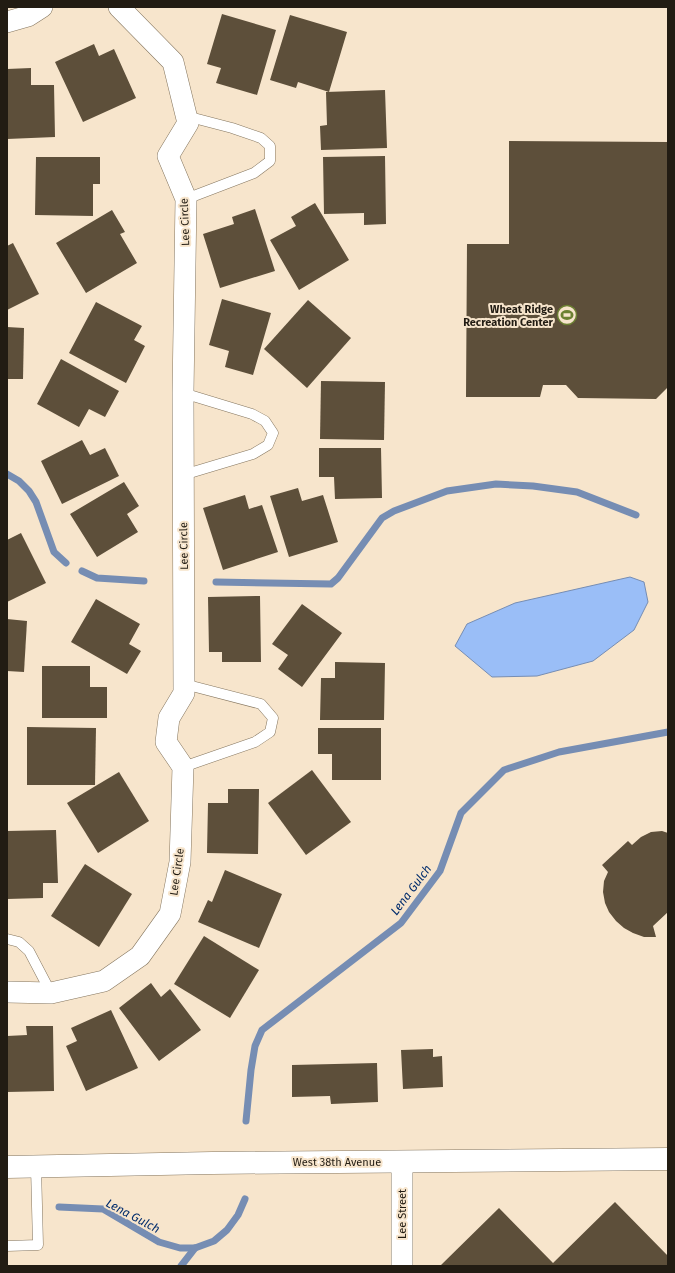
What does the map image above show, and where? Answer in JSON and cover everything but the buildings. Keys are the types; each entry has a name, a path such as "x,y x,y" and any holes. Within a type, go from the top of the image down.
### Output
{"street":[{"path":"7,22 28,16 42,7"},
{"name":"Lee Circle","path":"7,992 51,993 104,981 140,956 170,914 180,862 183,767 166,742 169,718 184,693 185,603 183,393 186,199 168,156 188,123 173,62 119,7"},
{"name":"West 38th Avenue","path":"7,1167 204,1163 668,1159"},
{"name":"Lee Street","path":"402,1162 402,1266"}],"lane":[{"path":"186,116 232,128 261,138 270,146 270,161 254,173 186,199"},
{"path":"183,393 252,414 265,420 273,433 268,445 253,454 183,475"},
{"path":"183,767 255,742 270,732 273,718 261,704 184,684"},
{"path":"7,939 19,942 29,951 51,993"},
{"path":"7,1246 38,1245 36,1167"}],"water":[{"path":"630,577 644,582 648,602 634,630 593,661 537,676 492,677 455,646 467,624 515,603"}],"waterway":[{"path":"7,474 19,481 29,491 36,502 54,552 66,563"},
{"path":"216,582 331,584 338,578 382,518 394,511 447,491 496,484 533,486 577,492 636,515"},
{"path":"82,571 97,578 144,581"},
{"name":"Lena Gulch","path":"246,1121 255,1046 262,1030 401,923 440,871 461,813 504,770 559,752 668,732"},
{"name":"Lena Gulch","path":"59,1207 103,1209 159,1242 180,1248 195,1248 214,1241 227,1230 238,1215 245,1199"},
{"path":"181,1266 195,1248"}],"place":[{"name":"Wheat Ridge Recreation Center","path":"567,315"}]}
